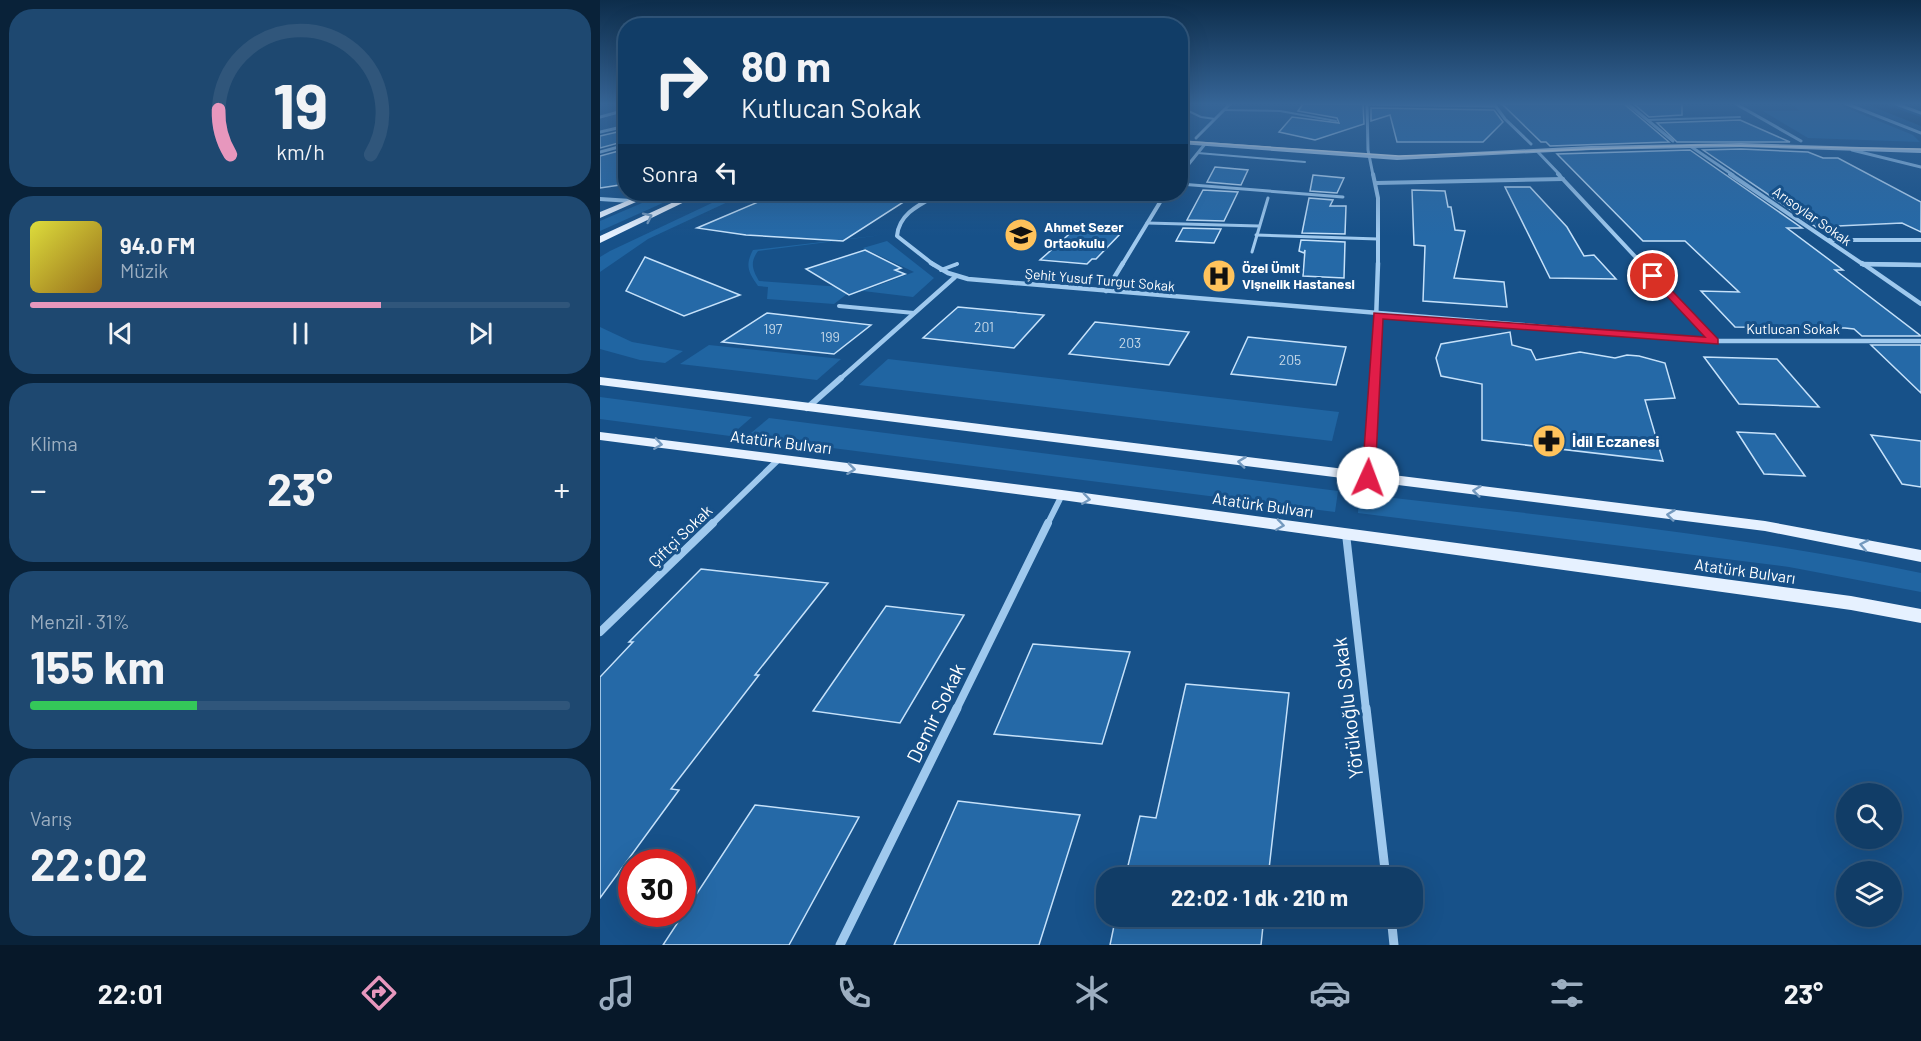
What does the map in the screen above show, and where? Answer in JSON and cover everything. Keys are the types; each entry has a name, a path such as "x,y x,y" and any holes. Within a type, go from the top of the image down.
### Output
{"main road":[{"path":"1272,148 1424,157 1626,148"},
{"path":"1305,148 1369,154 1461,148"},
{"path":"1864,148 1921,151"},
{"path":"600,215 631,201"},
{"path":"600,240 682,201"},
{"path":"600,381 806,409 1766,526 1921,556"},
{"name":"Atatürk Bulvarı","path":"600,436 1062,495 1851,603 1921,616"}],"street":[{"path":"600,152 614,148"},
{"path":"1188,165 1202,148"},
{"path":"1368,478 1378,315 1376,183 1369,148"},
{"name":"Arısoylar Sokak","path":"1693,148 1921,304"},
{"path":"1846,148 1921,167"},
{"path":"1537,151 1715,341"},
{"path":"1376,183 1563,179"},
{"path":"600,199 618,200"},
{"name":"Şehit Yusuf Turgut Sokak","path":"928,201 902,218 896,229 897,236 941,270 955,277 1378,315"},
{"path":"1106,291 1160,201"},
{"path":"1828,240 1921,240"},
{"path":"1862,264 1921,265"},
{"path":"806,409 955,277"},
{"name":"Kutlucan Sokak","path":"1378,315 1715,341 1921,341"},
{"name":"Çiftçi Sokak","path":"600,632 778,460"},
{"name":"Demir Sokak","path":"840,945 1062,495"},
{"name":"Yörükoğlu Sokak","path":"1346,534 1385,867"},
{"path":"1392,927 1394,945"}],"lane":[{"path":"1198,153 1305,162"},
{"path":"1188,185 1343,197"},
{"path":"1252,252 1268,198"},
{"path":"1147,223 1259,226"},
{"path":"1256,236 1378,239"},
{"path":"941,270 957,264"},
{"path":"840,306 914,313"}],"shaded area":[{"path":"647,201 667,201 600,231 600,221"},
{"path":"716,201 730,201 648,239 600,272 600,257"},
{"path":"882,235 758,251 753,262 753,269 759,281 869,289 914,272 863,248 887,241 934,278 913,297 863,291 847,294 834,304 767,299 768,287 758,286 749,268 753,250"},
{"path":"600,327 632,342 683,351 665,363 640,360 600,349"},
{"path":"709,345 841,359 817,380 680,364"},
{"path":"888,359 1339,412 1332,441 859,385"},
{"path":"600,397 752,417 730,436 600,419"},
{"path":"769,418 1338,491 1335,512 746,437"},
{"path":"1359,494 1641,527 1851,559 1921,573 1921,592 1789,567 1358,513"}],"building":[{"path":"1690,150 1802,228 1787,228 1843,270 1835,270 1921,336 1862,336 1854,329 1845,328 1735,327 1701,291 1739,292 1685,241 1643,241 1557,154"},
{"path":"1703,150 1808,152 1823,158 1838,158 1921,202 1921,232 1902,223 1816,227"},
{"path":"618,151 618,185 600,188 600,156"},
{"path":"1215,167 1248,170 1241,185 1207,182"},
{"path":"1313,175 1344,178 1337,193 1310,191"},
{"path":"1505,187 1530,187 1567,227 1584,256 1594,255 1616,279 1550,278"},
{"path":"1203,190 1238,192 1224,221 1187,220"},
{"path":"1412,190 1445,191 1448,207 1451,207 1455,230 1465,231 1454,278 1504,282 1507,307 1423,301 1425,246 1414,245"},
{"path":"1309,198 1333,200 1330,206 1346,206 1345,234 1302,233"},
{"path":"761,201 905,201 843,241 746,235 697,228"},
{"path":"1183,228 1221,229 1214,243 1176,241"},
{"path":"1075,229 1121,233 1096,259 1092,259 1087,264 1040,260"},
{"path":"1301,240 1345,242 1344,278 1303,276 1305,250 1304,253 1299,251"},
{"path":"865,250 901,268 895,270 905,274 849,295 806,269"},
{"path":"645,257 740,295 684,316 626,291"},
{"path":"958,307 1044,315 1014,348 923,338"},
{"path":"767,313 871,325 834,354 722,342"},
{"path":"1095,322 1189,332 1169,365 1069,354"},
{"path":"1510,332 1512,345 1531,350 1536,360 1580,352 1615,358 1627,355 1639,356 1665,363 1675,398 1645,400 1663,461 1482,440 1482,384 1441,376 1436,358 1441,344"},
{"path":"1248,337 1346,347 1336,385 1231,374"},
{"path":"1871,345 1921,345 1921,393"},
{"path":"1704,357 1777,359 1819,407 1739,404"},
{"path":"1737,432 1775,434 1805,476 1764,474"},
{"path":"1871,435 1921,441 1921,487 1902,484"},
{"path":"701,569 828,583 755,675 759,675 671,789 679,790 636,849 618,849 618,873 600,898 600,677 633,642 629,642"},
{"path":"886,606 964,615 900,723 813,711"},
{"path":"1033,644 1130,652 1102,744 994,734"},
{"path":"1186,684 1289,693 1269,867 1128,867 1140,816 1156,818"},
{"path":"958,801 1080,815 1039,945 894,945"},
{"path":"755,805 859,817 789,945 663,945 675,927 696,927 696,895"},
{"path":"1114,927 1263,927 1261,945 1110,945"}],"tram line":[{"path":"1284,148 1399,156 1617,148"},
{"path":"1872,148 1921,149"}],"place":[{"name":"Ahmet Sezer Ortaokulu","path":"1021,235"},
{"name":"Özel Ümit Vişnelik Hastanesi","path":"1219,276"},
{"name":"İdil Eczanesi","path":"1549,441"}],"route":[{"path":"1368,478 1378,315 1715,341 1653,276"}]}
